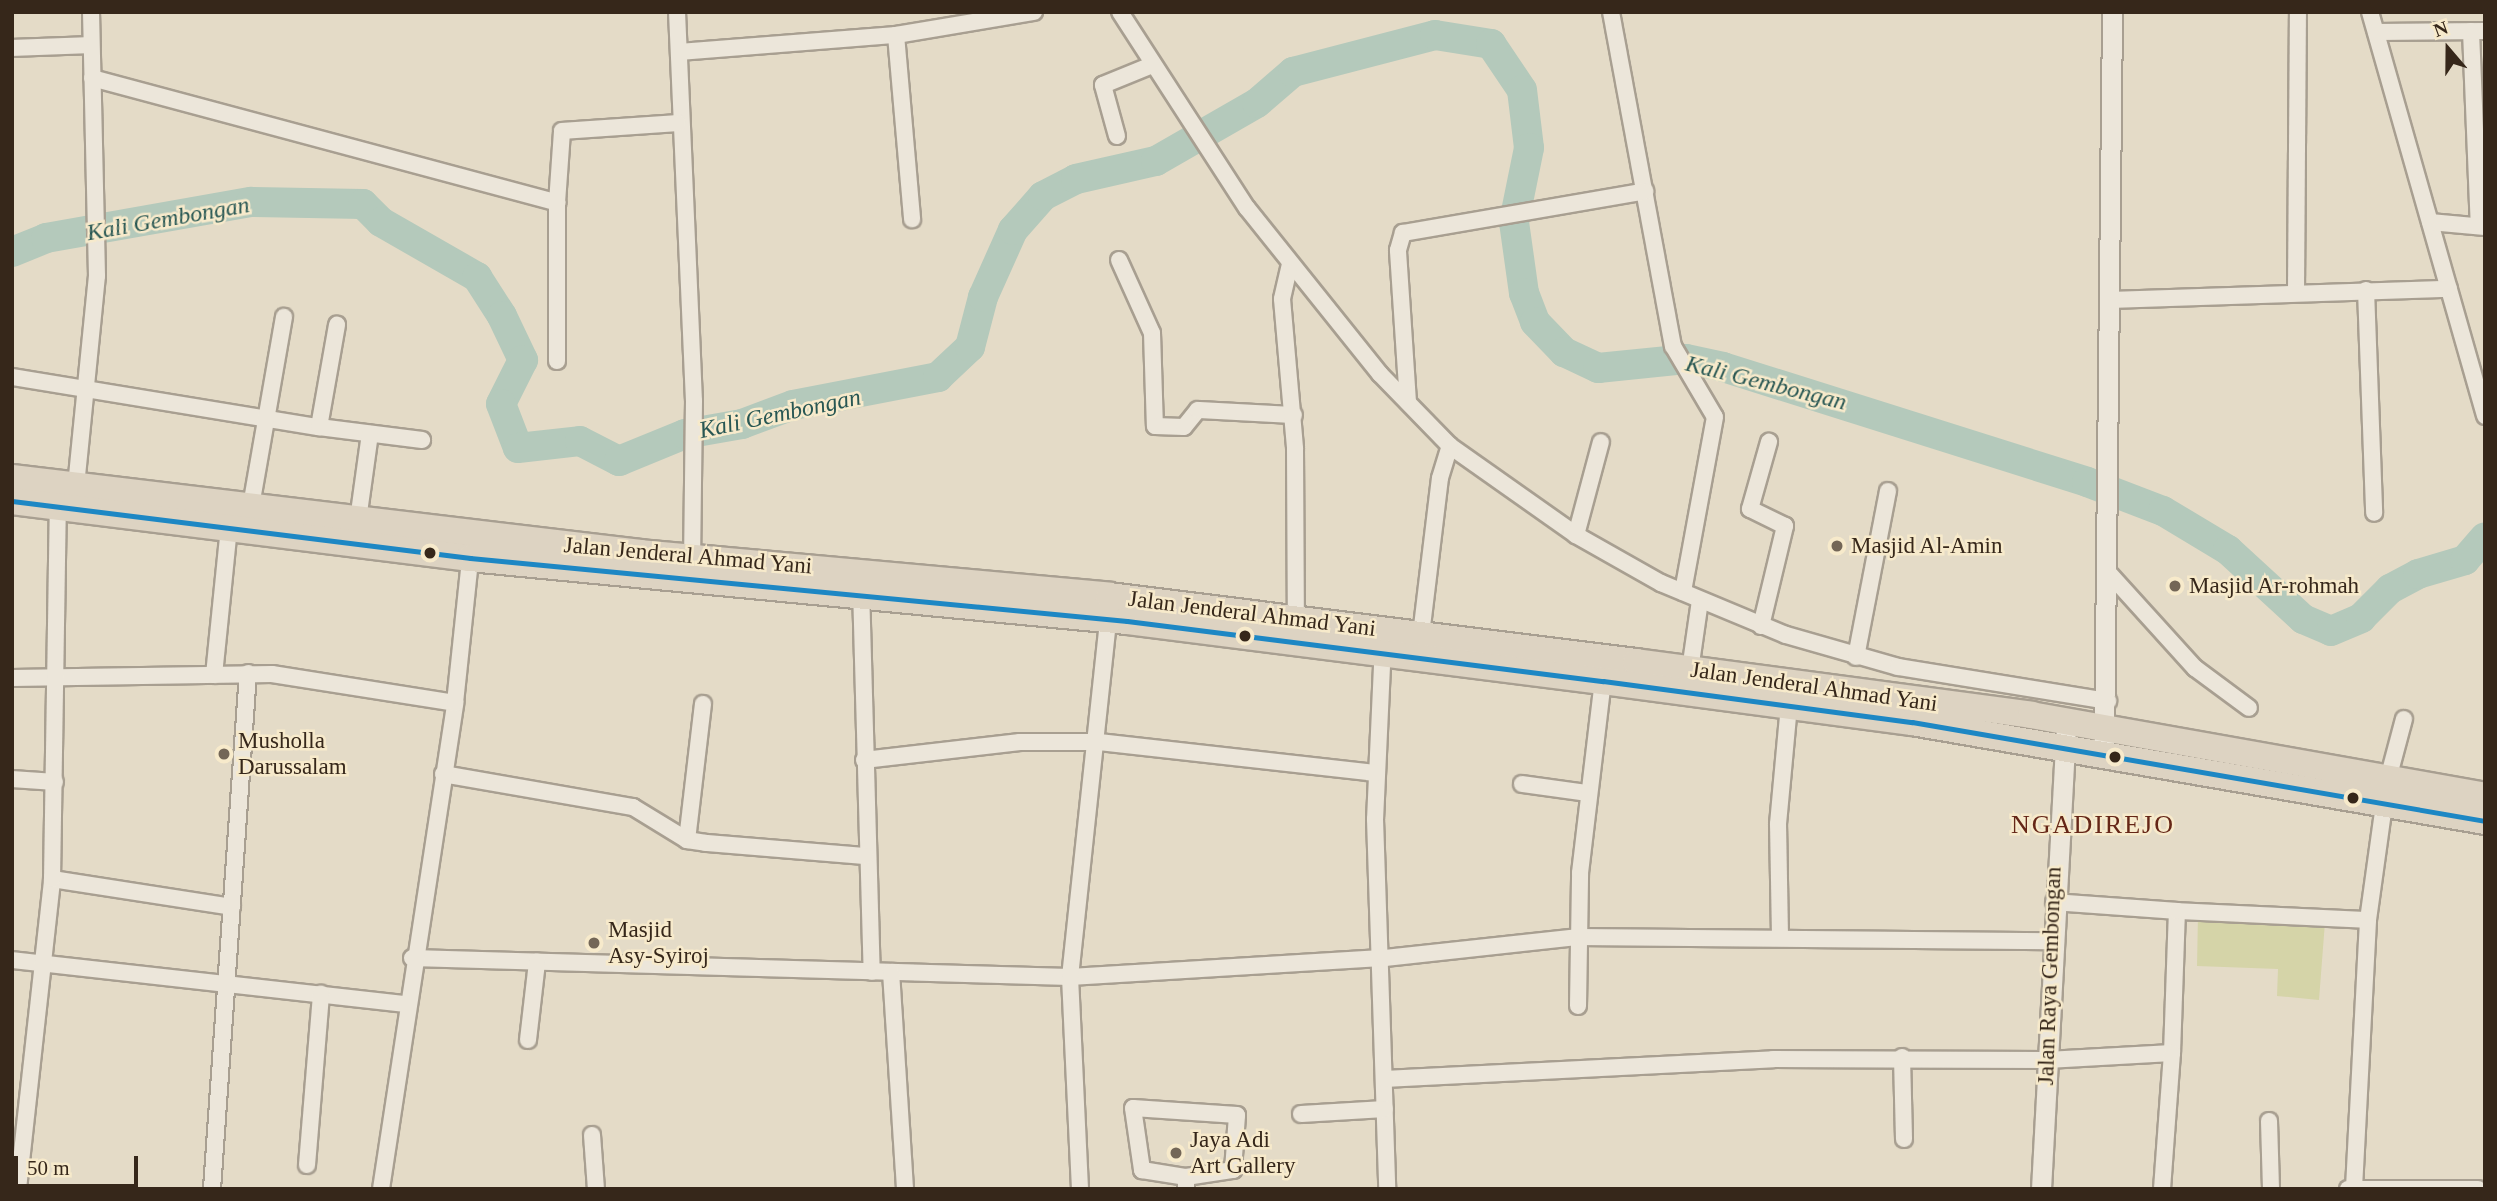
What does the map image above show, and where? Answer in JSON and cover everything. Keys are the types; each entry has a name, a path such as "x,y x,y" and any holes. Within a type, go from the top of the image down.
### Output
{"highway":[{"name":"Jalan Jenderal Ahmad Yani","path":"12,478 358,520 472,546 692,557 1108,619 1690,670 2066,722 2386,791 2485,821"},
{"name":"Jalan Jenderal Ahmad Yani","path":"12,501 229,528 472,546 861,583 1296,619 1383,643"},
{"name":"Jalan Jenderal Ahmad Yani","path":"1419,647 1603,681 1789,706 2060,748 2102,757 2386,791 2485,796"}],"street":[{"path":"76,486 97,254 92,207 91,12"},
{"path":"677,12 680,52 678,123 694,401 692,557"},
{"path":"680,52 896,35 1034,12"},
{"path":"1120,12 1201,140 1290,264 1408,402 1450,446 1576,534 1700,600 1761,626 1856,657 2108,701"},
{"path":"1611,12 1673,346 1680,367 1710,403 1716,434 1683,592"},
{"path":"2102,757 2108,701 2106,518 2112,12"},
{"path":"2296,292 2298,12"},
{"path":"2370,12 2485,416"},
{"path":"2376,32 2478,31 2482,227 2430,222"},
{"path":"896,35 912,219"},
{"path":"12,48 91,44"},
{"path":"1117,136 1103,85 1152,65"},
{"path":"92,78 557,203"},
{"path":"556,361 557,203 562,131 678,123"},
{"path":"1408,402 1399,240 1409,229 1645,191"},
{"path":"1119,260 1152,333 1155,426 1184,427 1198,410 1294,415"},
{"path":"1290,264 1282,299 1294,415 1296,619"},
{"path":"2110,300 2449,289"},
{"path":"2366,290 2374,513"},
{"path":"251,506 284,317"},
{"path":"319,427 337,325"},
{"path":"12,377 87,384 266,420 422,440"},
{"path":"358,520 370,434"},
{"path":"1576,534 1601,442"},
{"path":"1761,626 1785,526 1750,509 1769,442"},
{"path":"1419,647 1440,478 1450,446"},
{"path":"1856,657 1888,491"},
{"path":"18,1189 17,1159 45,961 52,879 58,507"},
{"path":"214,675 229,528"},
{"path":"381,1189 412,958 455,703 472,546"},
{"path":"2108,571 2202,675 2249,708"},
{"path":"861,583 865,856 872,972"},
{"path":"1690,670 1700,600"},
{"path":"1080,1189 1070,976 1099,742 1108,619"},
{"path":"1383,643 1376,773 1378,959 1387,1189"},
{"path":"12,678 248,673 304,676 455,703"},
{"path":"212,1189 224,979 232,907 248,673"},
{"path":"1578,1006 1577,937 1587,793 1603,681"},
{"path":"687,839 703,704"},
{"path":"1780,937 1778,824 1789,706"},
{"path":"2354,1188 2368,920 2386,791 2404,719"},
{"name":"Jalan Raya Gembongan","path":"2041,1189 2060,748 2066,722"},
{"path":"864,761 1020,743 1099,742 1376,773"},
{"path":"443,774 633,807 687,839 865,856"},
{"path":"12,779 55,782"},
{"path":"1522,784 1587,793"},
{"path":"52,879 232,907"},
{"path":"2054,902 2368,920"},
{"path":"2162,1189 2172,1053 2177,911"},
{"path":"412,958 1070,976 1378,959 1577,937 2052,941"},
{"path":"12,960 224,979 405,1004"},
{"path":"528,1040 537,962"},
{"path":"891,972 905,1189"},
{"path":"307,1165 321,994"},
{"path":"1384,1079 1902,1057 2047,1060 2172,1053"},
{"path":"1902,1057 1904,1139"},
{"path":"1133,1108 1237,1115 1233,1170 1186,1183 1142,1170 1133,1108"},
{"path":"1301,1114 1385,1110"},
{"path":"2269,1121 2271,1189"},
{"path":"592,1135 596,1189"},
{"path":"2348,1189 2478,1189"}],"green space":[{"path":"2198,914 2325,922 2319,1000 2277,996 2278,969 2197,966"}],"waterway":[{"name":"Kali Gembongan","path":"12,252 46,238 251,202 363,204 381,222 477,277 502,316 523,360 501,404 518,448 580,441 619,461 685,434 742,424 793,405 938,377 970,347 983,297 1013,230 1043,196 1076,179 1156,161 1257,103 1293,72 1435,35 1491,44 1522,90 1529,148 1514,222 1524,293 1535,322 1564,352 1598,368 1686,359 1723,367 2087,482 2163,511 2228,550 2303,619 2331,631 2361,618 2390,589 2418,574 2465,560 2485,537"}],"transit line":[{"path":"12,501 470,558 1127,621 1603,681 1912,722 2485,821"}],"place":[{"name":"Masjid Al-Amin","path":"1837,546"},
{"name":"Masjid Ar-rohmah","path":"2175,586"},
{"name":"Musholla Darussalam","path":"224,754"},
{"name":"Masjid Asy-Syiroj","path":"594,943"},
{"name":"Jaya Adi Art Gallery","path":"1176,1153"}],"district":[{"name":"NGADIREJO","path":"2093,825"}]}
